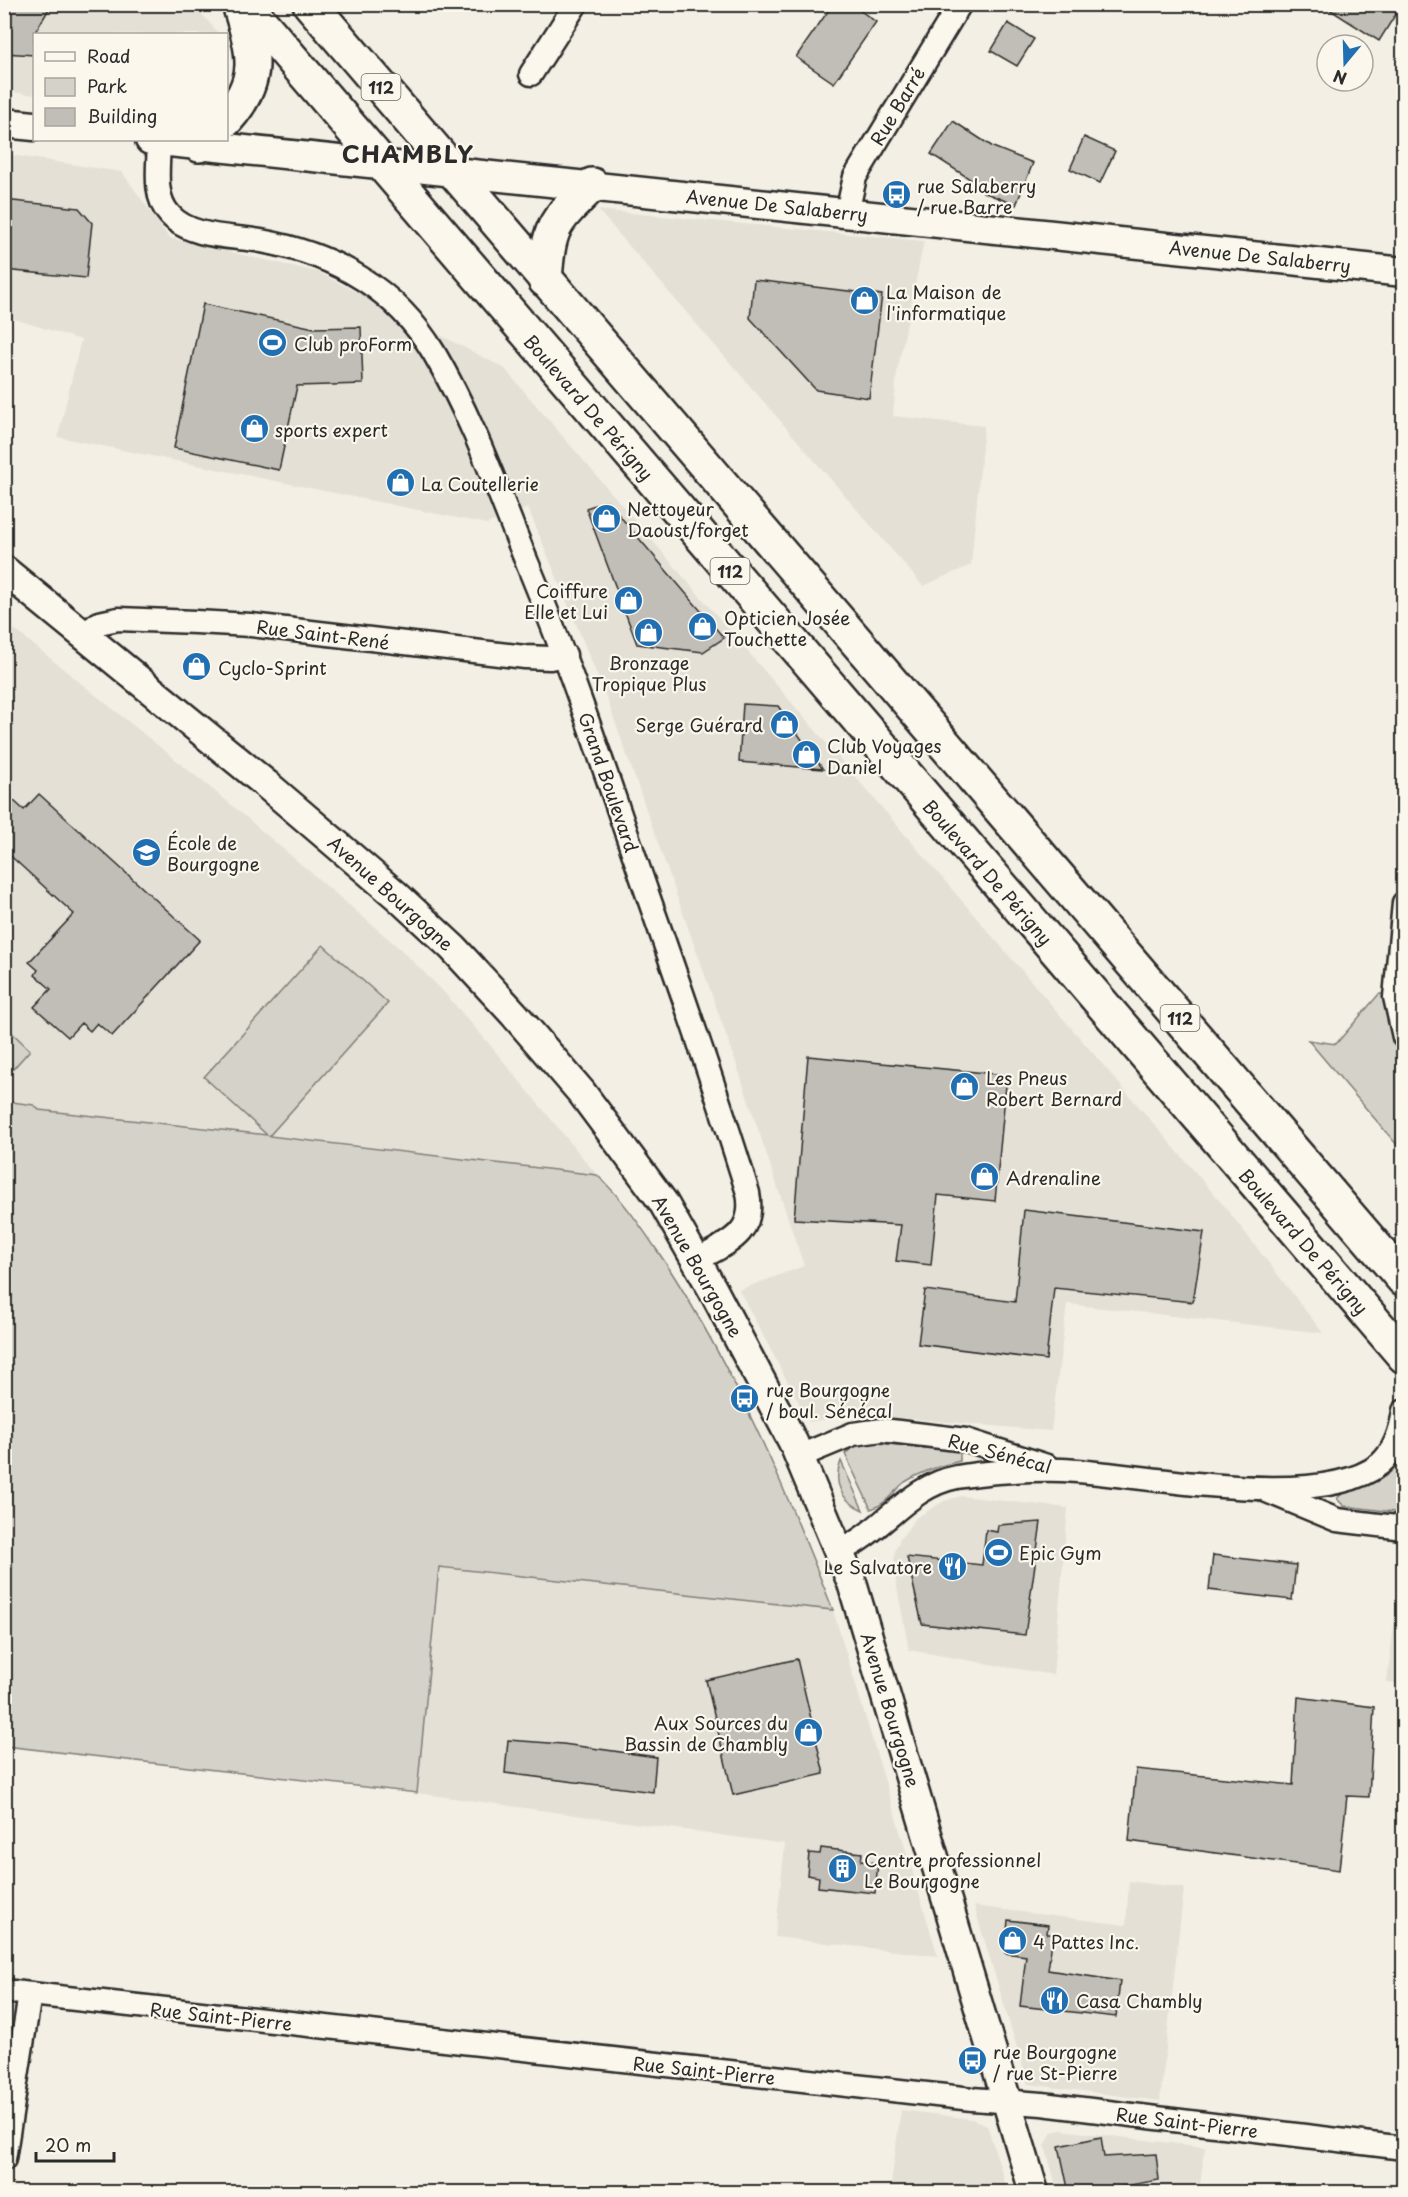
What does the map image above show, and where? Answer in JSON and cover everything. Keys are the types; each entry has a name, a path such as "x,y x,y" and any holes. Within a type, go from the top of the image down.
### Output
{"main road":[{"path":"228,118 241,103 252,78 251,42 239,4"},
{"name":"Boulevard De Périgny","path":"245,4 1404,1356"},
{"name":"112","path":"309,4 1404,1280"},
{"path":"545,280 550,233 565,211 592,185"}],"street":[{"path":"531,75 576,4"},
{"name":"Rue Barré","path":"848,213 855,177 960,4"},
{"path":"4,123 33,126"},
{"name":"Grand Boulevard","path":"155,141 161,201 175,220 196,230 287,246 330,260 360,276 388,296 419,329 453,387 565,655 748,1192 750,1211 744,1229 724,1245 697,1260"},
{"name":"Avenue De Salaberry","path":"178,141 382,165 592,185 1404,272"},
{"name":"Avenue Bourgogne","path":"4,570 85,634 324,833 453,948 514,1014 602,1118 663,1202 697,1260 800,1456 839,1551 877,1660 1034,2193"},
{"name":"Rue Saint-René","path":"85,634 99,623 140,619 251,625 537,658 565,655"},
{"path":"1404,903 1395,997 1404,1037"},
{"name":"Rue Sénécal","path":"839,1551 865,1538 907,1500 935,1483 962,1476 1060,1470 1266,1490 1337,1481 1369,1471 1387,1457 1394,1446 1404,1411"},
{"name":"Rue Sénécal","path":"800,1456 853,1434 882,1430 966,1440 1060,1470"},
{"name":"Rue Sénécal","path":"1266,1490 1337,1520 1404,1528"},
{"name":"Rue Saint-Pierre","path":"4,1991 1008,2101 1404,2148"},
{"path":"4,2159 17,2089 30,1994"}],"shaded area":[{"path":"5,5 194,5 218,33 33,33 33,95 5,91"},
{"path":"4,154 122,172 169,238 318,272 504,368 1226,1208 1323,1333 1067,1304 1051,1431 854,1414 809,1422 739,1290 804,1266 735,1060 607,699 528,508 487,524 58,437 81,340 5,316"},
{"path":"598,210 924,241 897,372 893,416 984,426 971,565 923,586"},
{"name":"École de Bourgogne","path":"4,621 228,802 397,946 440,988 485,1039 597,1175 39,1110 34,1105 5,1101"},
{"path":"961,1496 1068,1508 1053,1675 909,1650 894,1572 895,1551 900,1539 916,1518 944,1501"},
{"path":"1403,1551 1403,1684 1387,1682"},
{"path":"439,1567 833,1610 938,1956 775,1937 785,1844 417,1793"},
{"path":"1129,1881 1184,1888 1160,2101 1028,2084 974,1906 1126,1925"},
{"path":"901,2110 972,2119 987,2125 1008,2192 890,2192"},
{"path":"1060,2130 1205,2147 1199,2192 1058,2192 1045,2146 1052,2132"}],"green space":[{"path":"323,945 388,1003 269,1136 597,1175 626,1207 651,1241 716,1348 759,1434 833,1610 439,1567 417,1793 5,1746 5,1101 34,1105 39,1110 267,1135 204,1077"},
{"path":"1379,994 1403,996 1403,1152 1308,1040 1336,1044"},
{"path":"5,1026 30,1050 6,1077 4,1076"},
{"path":"866,1442 960,1451 960,1461 931,1469 911,1478 881,1504 871,1509 845,1454 857,1444"},
{"path":"1403,1455 1403,1513 1344,1506 1337,1499 1345,1492 1380,1478"},
{"path":"841,1461 863,1510 849,1502 841,1491 838,1484 838,1469"}],"building":[{"path":"4,4 52,4 33,33 33,55 4,53"},
{"path":"833,4 851,4 876,22 834,83 796,57"},
{"path":"1321,4 1402,4 1379,41 1375,38 1375,33 1366,33"},
{"path":"1008,23 1034,39 1017,66 991,51"},
{"path":"953,121 993,147 1033,163 1016,205 983,192 984,188 931,154"},
{"path":"1084,137 1115,151 1100,183 1070,169"},
{"path":"4,200 79,208 92,223 86,278 4,270"},
{"path":"754,280 882,295 869,398 816,390 750,318"},
{"path":"203,304 314,328 361,327 363,384 297,386 279,470 174,448"},
{"path":"607,501 724,638 703,652 637,644 586,508"},
{"path":"743,704 778,706 823,769 739,762"},
{"path":"4,792 24,810 39,794 200,940 112,1036 97,1023 90,1031 81,1023 68,1037 34,1007 51,989 35,975 38,970 29,962 74,914 4,850"},
{"path":"808,1056 1007,1075 995,1201 938,1195 931,1265 896,1261 901,1225 794,1219"},
{"path":"1024,1210 1204,1232 1193,1302 1054,1288 1046,1360 918,1344 925,1290 1015,1302"},
{"path":"1041,1522 1025,1635 922,1624 907,1557 982,1565 986,1530 997,1532 998,1525"},
{"path":"1213,1555 1296,1565 1292,1600 1209,1590"},
{"path":"797,1659 824,1774 733,1795 706,1680"},
{"path":"1298,1697 1374,1707 1369,1797 1347,1796 1339,1870 1129,1841 1136,1769 1293,1785"},
{"path":"508,1740 563,1744 656,1757 653,1792 505,1773"},
{"name":"Centre professionnel Le Bourgogne","path":"821,1848 862,1853 861,1861 878,1863 875,1893 818,1887 819,1877 807,1875 809,1853 820,1854"},
{"path":"1008,1920 1048,1925 1047,1934 1053,1934 1048,1970 1120,1981 1116,2017 1020,2006 1026,1956 1005,1953"},
{"path":"1101,2137 1104,2157 1156,2154 1159,2180 1086,2193 1069,2193 1059,2146"}],"place":[{"name":"rue Salaberry / rue Barre","path":"896,195"},
{"name":"La Maison de l'informatique","path":"865,301"},
{"name":"Club proForm","path":"273,343"},
{"name":"sports expert","path":"254,429"},
{"name":"La Coutellerie","path":"400,483"},
{"name":"Nettoyeur Daoust/forget","path":"606,518"},
{"name":"Coiffure Elle et Lui","path":"629,600"},
{"name":"Opticien Josée Touchette","path":"703,627"},
{"name":"Bronzage Tropique Plus","path":"649,633"},
{"name":"Cyclo-Sprint","path":"197,667"},
{"name":"Serge Guérard","path":"784,724"},
{"name":"Club Voyages Daniel","path":"806,755"},
{"name":"École de Bourgogne","path":"146,852"},
{"name":"Les Pneus Robert Bernard","path":"965,1087"},
{"name":"Adrenaline","path":"985,1177"},
{"name":"rue Bourgogne / boul. Sénécal","path":"745,1399"},
{"name":"Epic Gym","path":"998,1552"},
{"name":"Le Salvatore","path":"953,1566"},
{"name":"Aux Sources du Bassin de Chambly","path":"809,1732"},
{"name":"Centre professionnel Le Bourgogne","path":"843,1869"},
{"name":"4 Pattes Inc.","path":"1012,1941"},
{"name":"Casa Chambly","path":"1055,2000"},
{"name":"rue Bourgogne / rue St-Pierre","path":"972,2061"}],"district":[{"name":"CHAMBLY","path":"408,153"}]}
